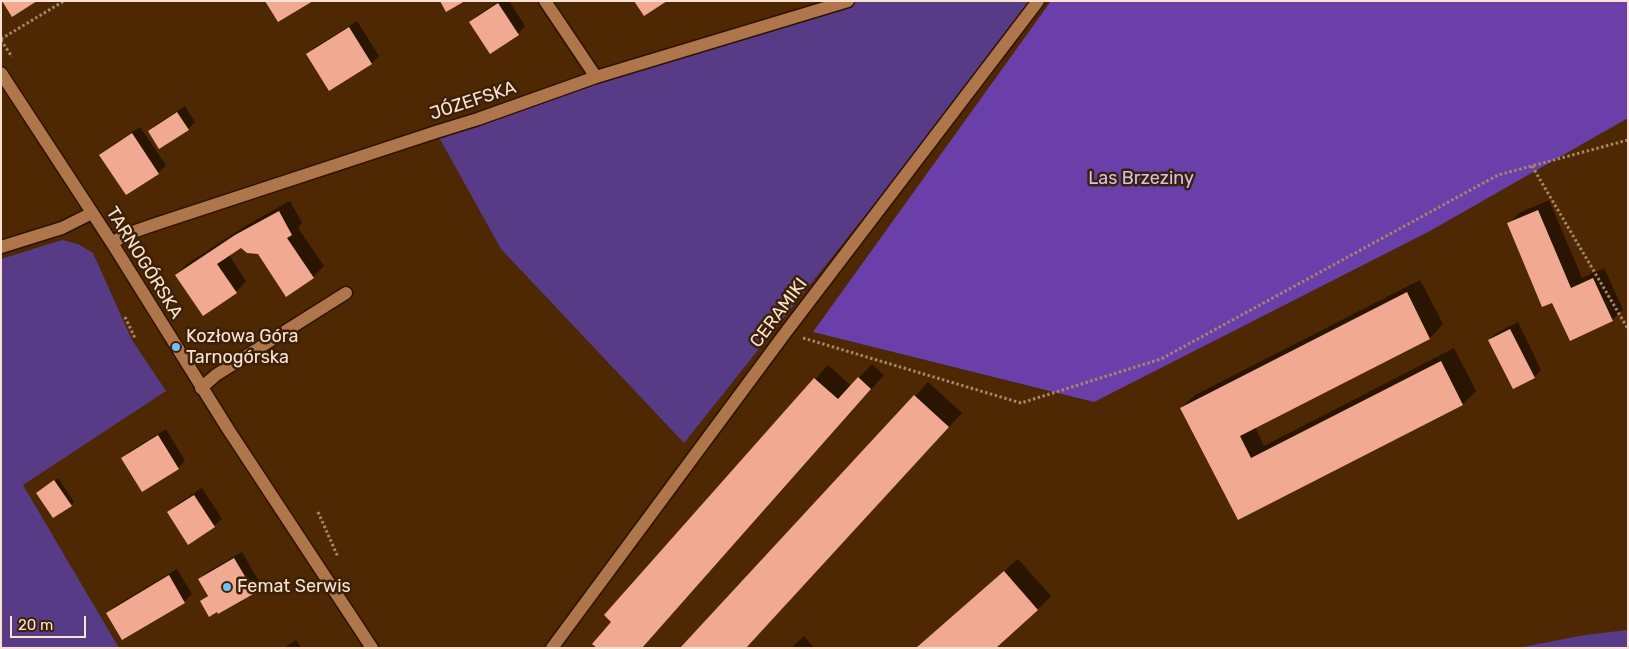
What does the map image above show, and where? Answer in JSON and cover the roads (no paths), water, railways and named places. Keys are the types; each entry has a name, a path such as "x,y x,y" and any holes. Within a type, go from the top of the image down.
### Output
{"street":[{"path":"545,1 596,77"},
{"name":"JÓZEFSKA","path":"112,243 126,234 478,119 596,77 848,1"},
{"name":"CERAMIKI","path":"552,648 786,332 1038,1"},
{"name":"TARNOGÓRSKA","path":"1,73 112,243 201,388 372,648"},
{"path":"1,247 62,228 92,213"},
{"path":"201,388 216,376 346,293"}],"place":[{"name":"Kozłowa Góra Tarnogórska","path":"176,347"},
{"name":"Femat Serwis","path":"227,587"}],"park label":[{"name":"Las Brzeziny","path":"1141,179"}]}
